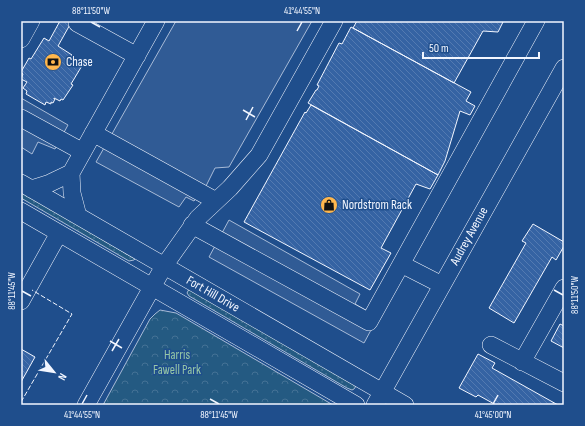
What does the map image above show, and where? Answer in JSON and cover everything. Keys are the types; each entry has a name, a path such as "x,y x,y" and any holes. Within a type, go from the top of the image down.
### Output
{"street":[{"path":"21,39 31,21"},
{"path":"78,216 72,193 72,173 156,21"},
{"path":"86,405 164,266 192,225 230,188 259,155 334,21"},
{"path":"192,225 369,322 536,21"},
{"path":"77,23 137,56"},
{"name":"Audrey Avenue","path":"379,398 564,68"},
{"path":"21,118 83,152"},
{"path":"93,133 216,201"},
{"path":"26,186 50,183 72,173"},
{"name":"Fort Hill Drive","path":"26,186 164,266 379,398 405,405"},
{"name":"Fort Hill Drive","path":"21,211 356,405"},
{"path":"21,301 59,233"},
{"path":"401,264 442,285"},
{"path":"522,362 564,288"},
{"path":"491,345 564,383"}],"green space":[{"path":"21,191 135,259 129,261 21,198"},
{"path":"190,288 356,386 352,390 347,388 189,296 187,293"},
{"name":"Harris Fawell Park","path":"160,310 176,313 333,405 103,405 150,319"}],"shaded area":[{"path":"176,21 312,21 229,167 215,168 205,188 194,201 186,197 179,207 96,162"},
{"path":"21,98 68,125 55,149 38,142 32,154 21,147"},
{"path":"229,220 360,294 355,304 378,317 364,343 209,257"}],"building":[{"name":"Chase","path":"60,21 72,21 58,46 72,55 71,57 83,64 71,84 73,85 63,100 61,99 60,101 54,98 53,103 51,102 51,104 46,102 45,105 26,94 27,91 23,88 27,82 21,79 23,74 21,72 29,58 31,59 44,38 49,41"},
{"path":"357,21 503,22 498,32 483,31 454,83 353,28"},
{"path":"351,27 471,92 466,101 475,106 470,115 460,111 445,161 438,175 308,103 317,90 319,86 317,85 339,43 342,44"},
{"name":"Nordstrom Rack","path":"311,105 438,175 430,189 416,184 381,248 391,253 370,290 244,222 305,112 306,113"},
{"path":"533,224 564,242 564,246 556,260 552,257 514,323 489,308 526,243 522,241"},
{"path":"560,324 564,326 564,348 551,341"},
{"path":"21,349 35,357 21,382"},
{"path":"478,354 495,363 492,368 558,405 496,405 478,395 476,397 459,388"}],"fence":[{"path":"21,402 72,314 32,290"}],"place":[{"name":"Chase","path":"53,62"},
{"name":"Nordstrom Rack","path":"329,205"}]}
